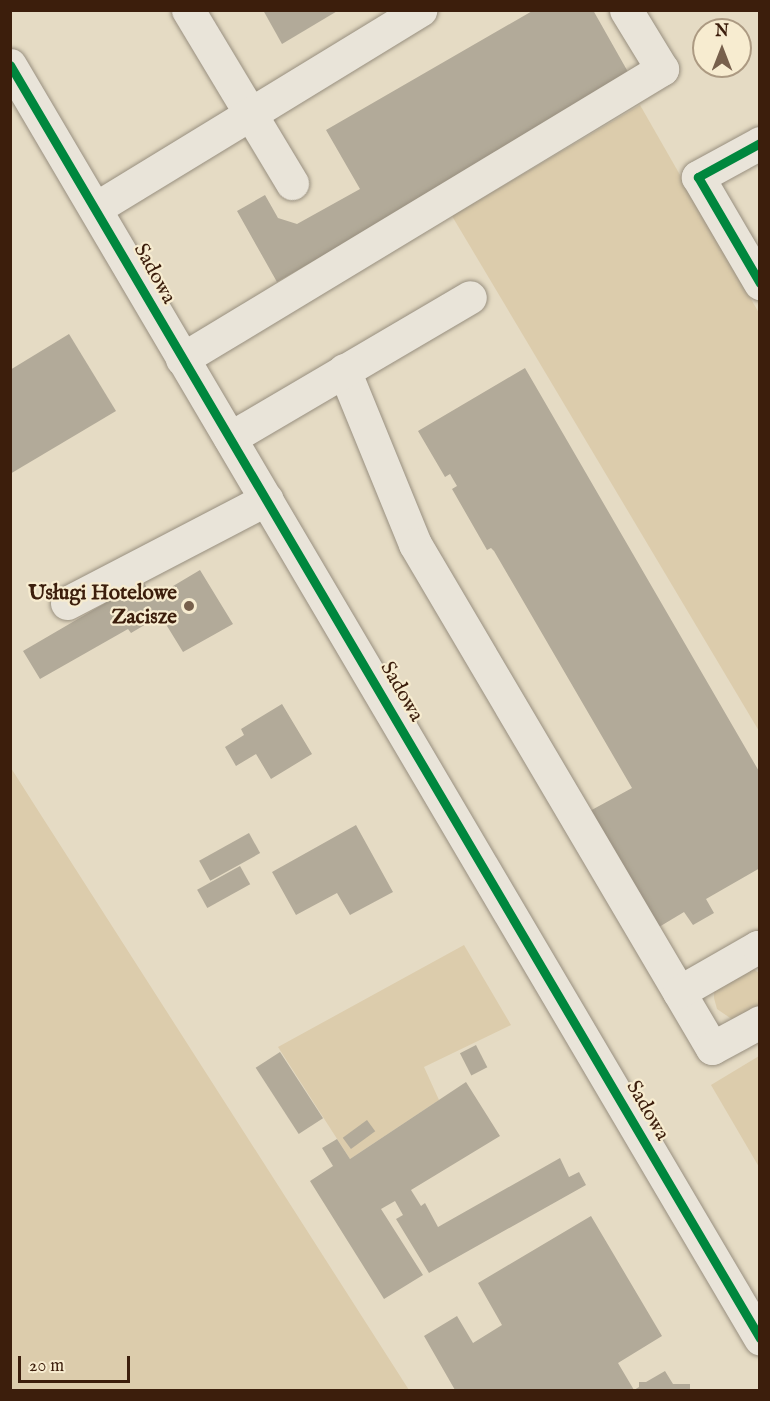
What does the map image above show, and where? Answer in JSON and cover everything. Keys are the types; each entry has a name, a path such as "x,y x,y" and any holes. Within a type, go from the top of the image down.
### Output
{"street":[{"path":"188,10 292,183"},
{"path":"96,208 420,10"},
{"path":"182,359 662,69 626,10"},
{"name":"Sadowa","path":"10,65 759,1338"},
{"path":"759,143 698,177 759,283"},
{"path":"230,438 470,297"},
{"path":"344,370 415,544 712,1048 759,1022"},
{"path":"68,603 267,499"},
{"path":"679,992 758,947 759,949"}],"shaded area":[{"path":"640,105 759,313 759,731 452,216"},
{"path":"11,768 39,812 409,1390 11,1390"},
{"path":"464,945 511,1025 424,1067 439,1100 350,1159 278,1047"},
{"path":"752,968 759,973 760,1015 736,1022 717,1009 714,986"},
{"path":"759,1056 759,1167 711,1085"}],"building":[{"path":"263,10 339,10 282,44"},
{"path":"534,10 593,10 632,79 277,282 237,211 265,195 278,218 297,224 360,189 326,130"},
{"path":"69,334 116,411 10,474 10,370"},
{"path":"525,368 760,773 760,868 706,899 714,913 693,925 684,912 659,927 588,812 632,788 494,551 491,548 487,550 452,489 457,486 450,474 445,477 418,431"},
{"path":"200,570 233,624 183,652 159,613 151,618 153,620 131,633 128,629 40,679 23,651 143,581 153,598"},
{"path":"282,704 312,754 271,779 256,754 236,766 225,747 244,735 241,729"},
{"path":"356,825 393,892 350,915 337,893 296,915 272,872"},
{"path":"249,833 260,853 210,881 199,861"},
{"path":"240,866 250,884 207,908 197,890"},
{"path":"476,1045 487,1067 471,1075 460,1053"},
{"path":"280,1052 323,1118 299,1134 256,1068"},
{"path":"466,1082 500,1136 411,1190 421,1206 425,1203 438,1227 560,1158 569,1177 579,1172 586,1185 429,1273 396,1219 403,1215 395,1201 381,1209 423,1275 384,1299 310,1181 333,1166 322,1148 337,1139 350,1159"},
{"path":"367,1120 375,1131 351,1149 343,1138"},
{"path":"591,1216 662,1336 618,1363 634,1390 455,1390 424,1336 457,1316 473,1343 502,1325 478,1283"},
{"path":"665,1371 673,1384 690,1384 690,1390 634,1390 639,1387 639,1382 646,1382"}],"cycle path":[{"path":"10,65 760,1338"},
{"path":"760,143 698,177 760,283"}],"place":[{"name":"Usługi Hotelowe Zacisze","path":"189,606"}]}
